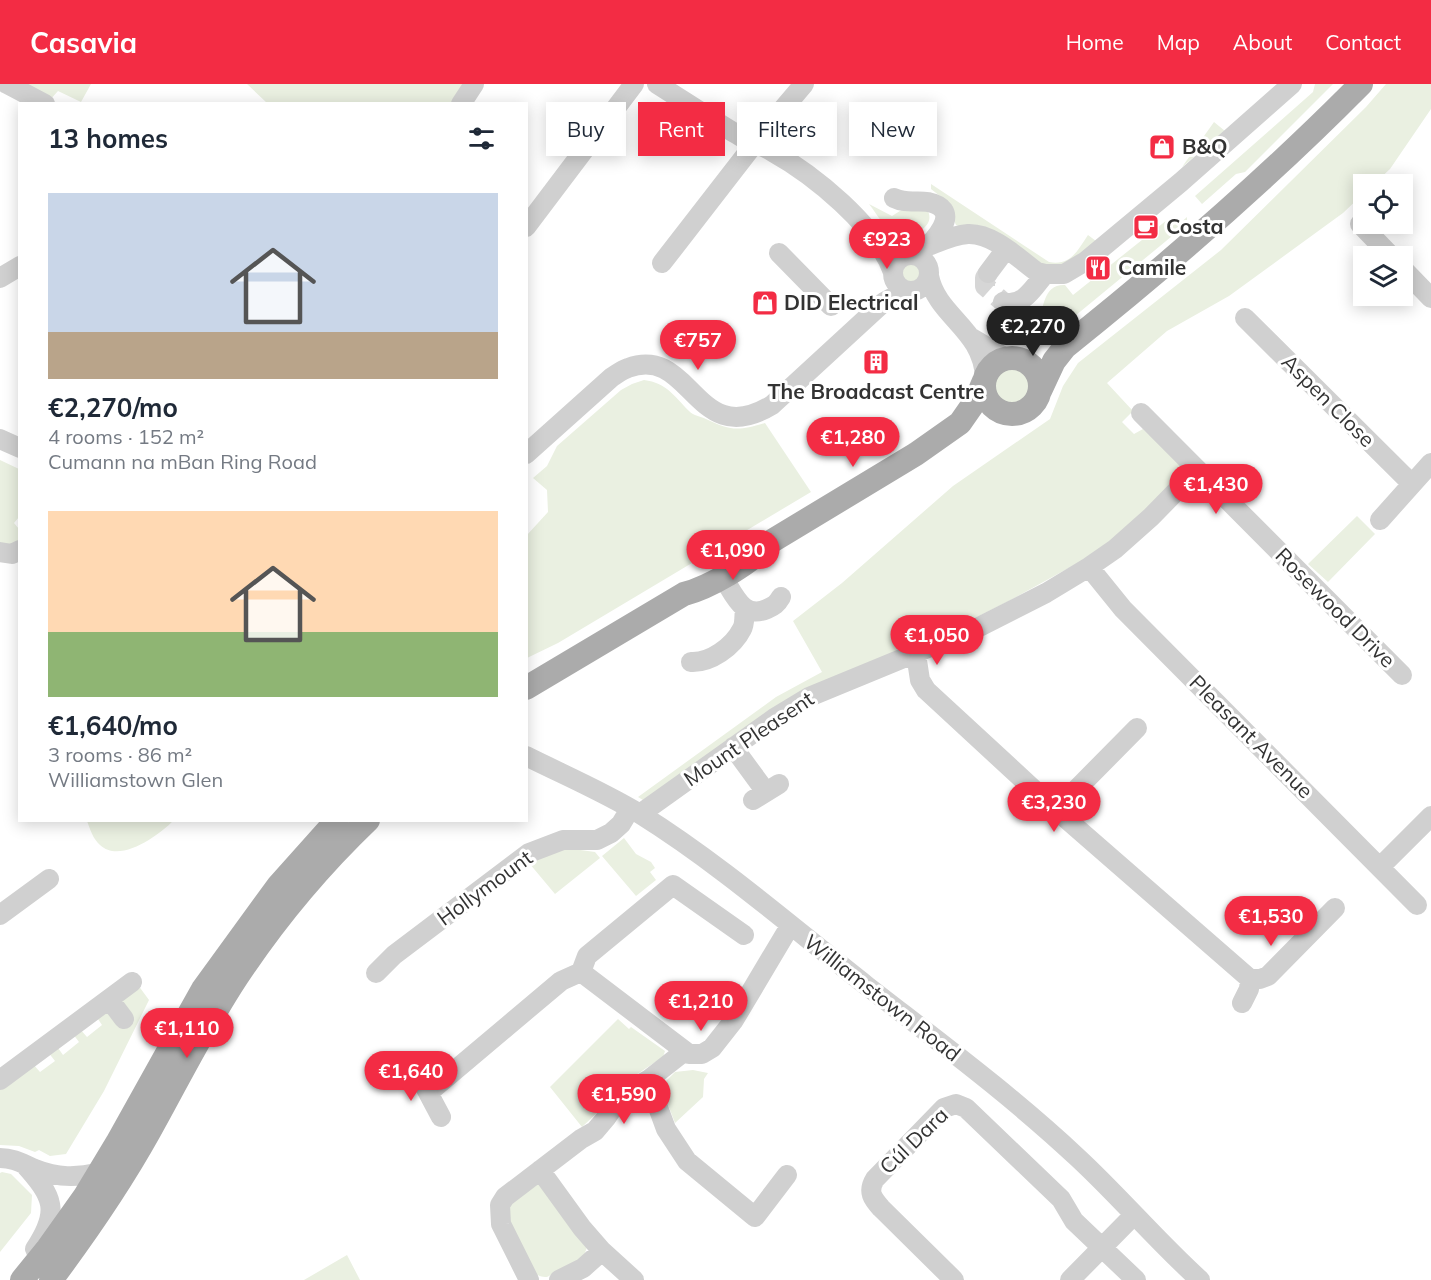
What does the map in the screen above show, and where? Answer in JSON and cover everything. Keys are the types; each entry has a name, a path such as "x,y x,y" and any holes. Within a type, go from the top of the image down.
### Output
{"main road":[{"path":"537,679 684,594 698,591 758,555 767,544 916,454 960,423 989,415 1010,415 1028,410 1034,404 1051,367 1065,347 1212,226 1308,137 1361,84"},
{"path":"960,423 976,400 984,379 993,365 1010,358 1035,357 1065,347"},
{"path":"1010,358 1026,361 1034,369 1040,379 1040,391"},
{"path":"984,379 983,389 989,404 1002,413 1010,415"},
{"path":"684,594 692,582 735,554 751,545 767,544"},
{"path":"22,1280 48,1248 100,1172 203,989 278,886 335,822"},
{"path":"51,1280 84,1236 118,1184 150,1131 205,1028 237,976 310,882 366,822"}],"street":[{"path":"7,84 41,102"},
{"path":"462,102 474,84"},
{"path":"528,224 634,84"},
{"path":"657,84 737,135"},
{"path":"789,102 804,84"},
{"path":"528,452 612,377 628,368 642,365 668,370 722,416 741,418 757,413 772,405 884,302 897,294 902,283 897,262 921,260 954,237 977,234 992,240 1037,272 1064,274 1086,261 1181,182 1292,84"},
{"path":"662,263 745,156"},
{"path":"778,156 833,196 852,213 881,247 902,283 939,301"},
{"path":"894,198 904,202 928,202 944,214 944,227 921,260 926,284 902,283"},
{"path":"1370,234 1381,246"},
{"path":"881,247 895,254 921,260"},
{"path":"988,273 1005,249"},
{"path":"779,253 831,306"},
{"path":"921,260 939,301 972,338 980,355 984,379"},
{"path":"0,278 18,267"},
{"path":"1003,302 1010,304 1022,301 1045,274"},
{"path":"1413,279 1431,298"},
{"name":"Aspen Close","path":"1245,318 1411,483"},
{"path":"972,338 1010,358"},
{"name":"Rosewood Drive","path":"1141,413 1402,675"},
{"path":"0,439 18,447"},
{"path":"1380,520 1431,463"},
{"name":"Mount Pleasent","path":"635,811 809,697 916,654 1010,612 1089,567 1116,549 1197,470"},
{"path":"0,552 12,555 18,551"},
{"name":"Pleasant Avenue","path":"1089,567 1123,609 1418,904"},
{"path":"722,576 745,609 753,613 776,605 781,597"},
{"path":"691,662 703,663 735,639 744,627 745,609"},
{"path":"916,654 920,680 926,690 1056,810 1250,979 1268,976 1335,908"},
{"path":"1056,810 1137,728"},
{"path":"733,747 766,792"},
{"name":"Williamstown Road","path":"528,758 635,811 695,851 1018,1104 1078,1157 1166,1249 1200,1280"},
{"name":"Hollymount","path":"376,973 394,955 529,853 563,840 597,840 611,833 635,811"},
{"path":"1381,866 1431,816"},
{"path":"2,908 49,879"},
{"path":"428,1093 561,981 581,972 587,956 673,885 744,936"},
{"path":"581,972 689,1054 702,1054 712,1048 734,1020 790,926"},
{"path":"1242,1003 1249,989 1250,979"},
{"path":"0,1080 132,982"},
{"path":"109,999 124,1019"},
{"path":"529,1280 501,1224 500,1205 505,1197 581,1139 595,1131 619,1099 685,1051"},
{"path":"415,1068 441,1117"},
{"path":"648,1080 666,1129 687,1161 755,1217 787,1175"},
{"name":"Cúl Dara","path":"954,1280 881,1209 871,1192 874,1179 950,1104 966,1108 1061,1199 1074,1221 1136,1280"},
{"path":"0,1158 10,1158 51,1175 87,1175 100,1172"},
{"path":"12,1280 36,1248 51,1220 49,1199 24,1164"},
{"path":"540,1170 582,1228 602,1251 634,1280"},
{"path":"1070,1280 1134,1215"},
{"path":"559,1280 583,1268 602,1251"}],"green space":[{"path":"13,84 91,84 81,102 58,91 49,101"},
{"path":"247,84 466,84 453,102 266,102"},
{"path":"1315,84 1333,84 1245,172 1236,174 1202,204 1195,196 1313,92"},
{"path":"1386,84 1431,84 1431,109 1385,174 1353,174 1353,204 1343,213 1229,296 1167,331 1107,383 1133,411 1122,422 1134,434 1143,429 1181,463 1179,477 1124,531 1085,559 1007,602 935,638 643,800 638,797 776,697 822,672 793,621 842,583 953,486 1050,419 1063,386 1078,363 1221,250 1366,107"},
{"path":"1214,122 1225,131 1182,167"},
{"path":"931,184 1049,262 1063,262 1073,256 1088,235 1096,241 1067,264 1047,266 956,225 945,200 931,189"},
{"path":"869,204 892,216 903,209 927,209 929,222 914,233 901,234 887,227"},
{"path":"1187,217 1187,223 1177,232 1055,330 1035,336 1015,336 1006,334 988,323 1037,328 1045,299 1052,289 1065,285 1073,295 1167,220 1174,221 1178,225"},
{"path":"907,264 915,264 920,269 918,280 907,282 902,277 902,269"},
{"path":"1012,367 1026,372 1031,386 1026,400 1012,405 998,400 993,386 998,372"},
{"path":"644,380 659,384 693,414 722,426 741,428 765,423 811,492 558,643 528,658 528,534 548,512 547,490 533,478 547,466 557,446 621,390"},
{"path":"0,460 18,469 18,518 14,523 18,528 18,544 0,546"},
{"path":"1357,516 1375,534 1328,582 1308,564"},
{"path":"87,822 172,822 149,840 118,851 108,850 94,837"},
{"path":"624,838 636,854 651,862 655,868 650,872 656,880 636,896 602,856"},
{"path":"566,848 595,852 600,858 555,894 529,863"},
{"path":"138,985 149,1000 104,1091 66,1154 50,1156 39,1150 35,1152 19,1146 0,1145 0,1086 33,1064 40,1072 55,1061 48,1052 56,1045 63,1055 79,1042 73,1034 80,1029 87,1037 102,1025 96,1016 107,1013 111,1015 121,1006 122,998"},
{"path":"618,1019 629,1029 631,1027 665,1051 663,1057 616,1088 600,1110 582,1127 550,1087"},
{"path":"693,1070 708,1073 704,1079 703,1097 675,1123 664,1094 664,1083 675,1072"},
{"path":"0,1173 11,1174 32,1195 31,1213 0,1252"},
{"path":"536,1183 541,1184 587,1244 586,1251 578,1261 547,1277 537,1274 530,1267 517,1241 509,1214 513,1200"},
{"path":"347,1255 360,1280 304,1280"}],"tunnel":[{"path":"988,273 985,286 1003,302"}],"place":[{"name":"B&Q","path":"1162,147"},
{"name":"Costa","path":"1146,227"},
{"name":"Camile","path":"1098,268"},
{"name":"DID Electrical","path":"765,303"},
{"name":"The Broadcast Centre","path":"876,362"}]}
